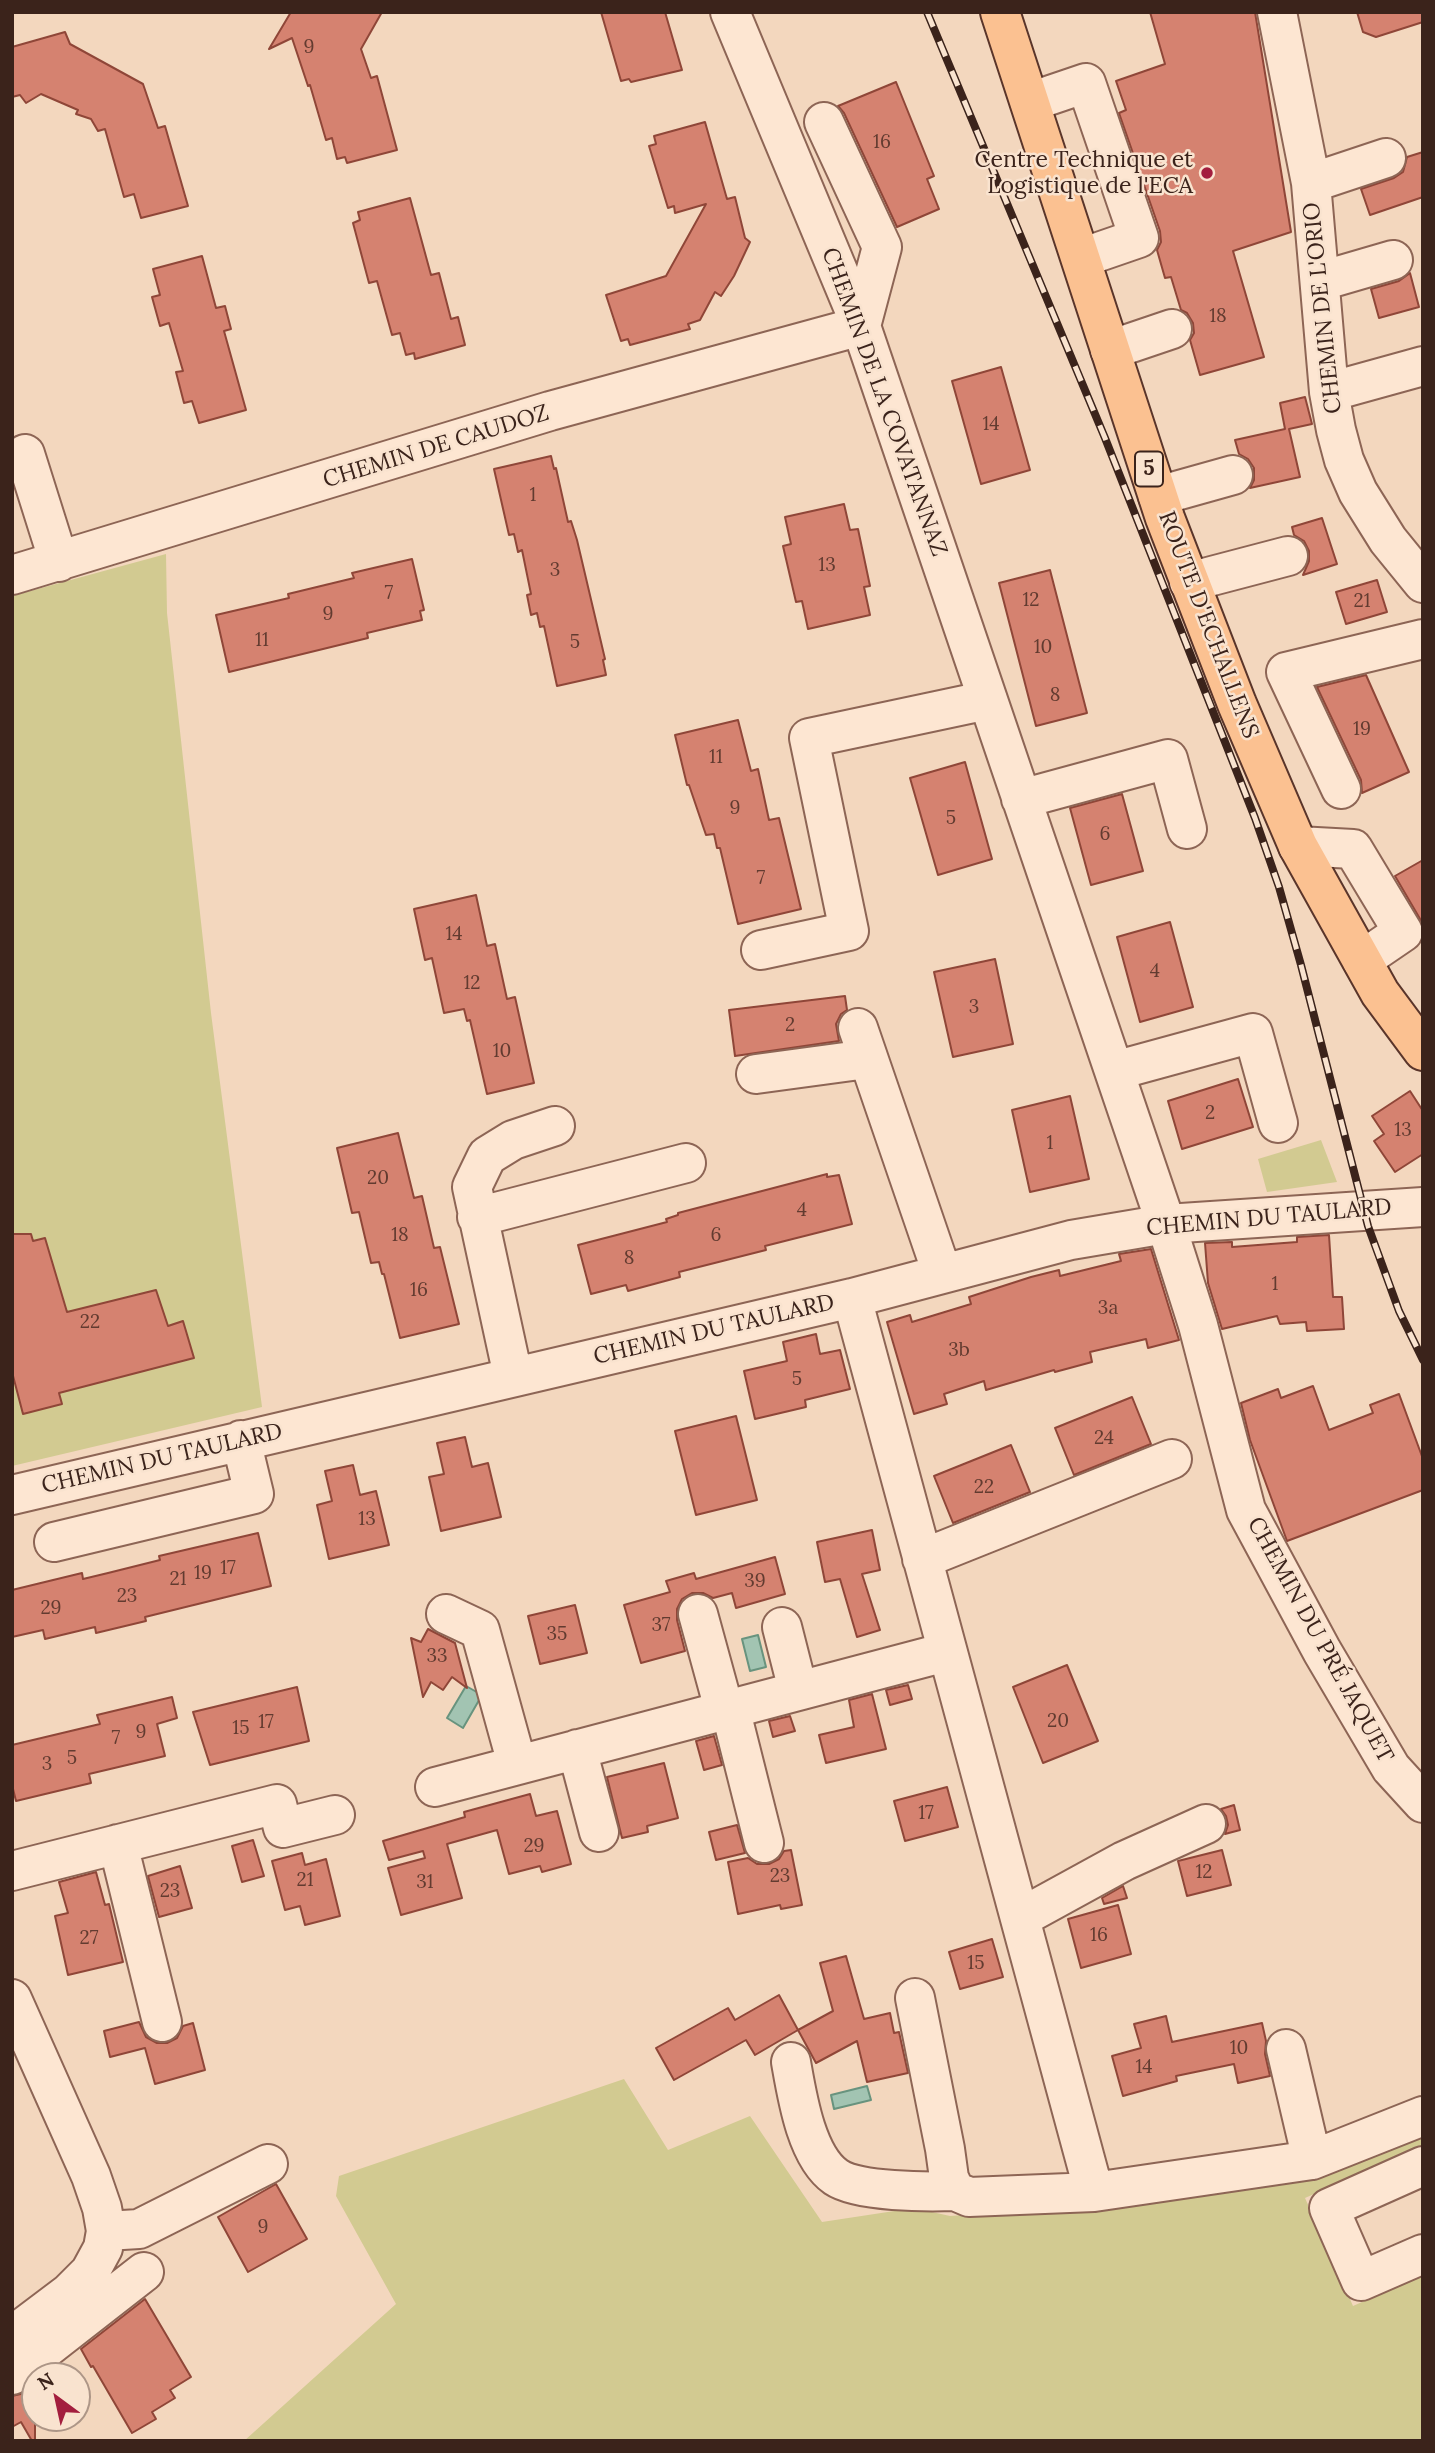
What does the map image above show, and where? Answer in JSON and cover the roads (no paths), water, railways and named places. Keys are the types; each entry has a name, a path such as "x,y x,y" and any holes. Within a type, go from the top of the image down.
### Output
{"main road":[{"name":"ROUTE D'ECHALLENS","path":"1000,12 1158,496 1237,704 1298,846 1380,993 1423,1051"}],"street":[{"name":"CHEMIN DE LA COVATANNAZ","path":"730,12 861,326 1166,1224"},
{"name":"CHEMIN DE L'ORIO","path":"1277,12 1311,183 1329,392 1344,460 1358,492 1388,540 1423,583"},
{"path":"1030,102 1086,83 1139,238 1081,258"},
{"path":"824,122 882,247 861,326"},
{"path":"1311,183 1386,158"},
{"path":"1321,281 1393,260"},
{"name":"CHEMIN DE CAUDOZ","path":"12,575 550,411 861,326"},
{"path":"1110,350 1172,329"},
{"path":"1329,392 1423,366"},
{"path":"25,454 59,562"},
{"path":"1158,496 1233,474"},
{"path":"1189,582 1288,556"},
{"path":"1341,789 1286,672 1423,639"},
{"path":"761,950 849,931 809,738 988,700"},
{"path":"1021,799 1168,759 1187,829"},
{"path":"1114,1071 1253,1033 1278,1123"},
{"path":"756,1074 863,1043 942,1273"},
{"path":"513,1376 472,1186 487,1156 513,1140 555,1126"},
{"path":"477,1217 686,1163"},
{"name":"CHEMIN DU TAULARD","path":"12,1495 852,1298 1071,1240 1166,1224 1423,1207"},
{"name":"CHEMIN DU PRÉ JAQUET","path":"1166,1224 1198,1325 1246,1510 1322,1651 1391,1768 1423,1803"},
{"path":"852,1298 1094,2192"},
{"path":"54,1542 254,1494 241,1440"},
{"path":"922,1559 1172,1459"},
{"path":"446,1614 480,1630 528,1761"},
{"path":"698,1614 764,1843"},
{"path":"782,1627 798,1690"},
{"path":"503,1632 528,1761"},
{"path":"435,1787 946,1652"},
{"path":"576,1749 599,1832"},
{"path":"12,1871 277,1804 283,1828 335,1815"},
{"path":"1020,1918 1124,1861 1206,1824"},
{"path":"118,1844 162,2022"},
{"path":"915,1998 949,2178 955,2191"},
{"path":"12,1999 90,2176 102,2208 106,2231 103,2248 90,2272 69,2293 12,2336"},
{"path":"1286,2049 1312,2160"},
{"path":"791,2062 802,2120 818,2154 836,2177 861,2187 955,2191 969,2197 1094,2192 1312,2160 1423,2116"},
{"path":"106,2231 139,2229 268,2164"},
{"path":"1423,2166 1329,2208 1361,2281 1423,2254"},
{"path":"12,2375 144,2272"}],"railway":[{"path":"927,12 1105,438 1255,818 1279,887 1301,965 1368,1226 1399,1311 1423,1360"}],"place":[{"name":"Centre Technique et Logistique de l'ECA","path":"1207,173"}]}
